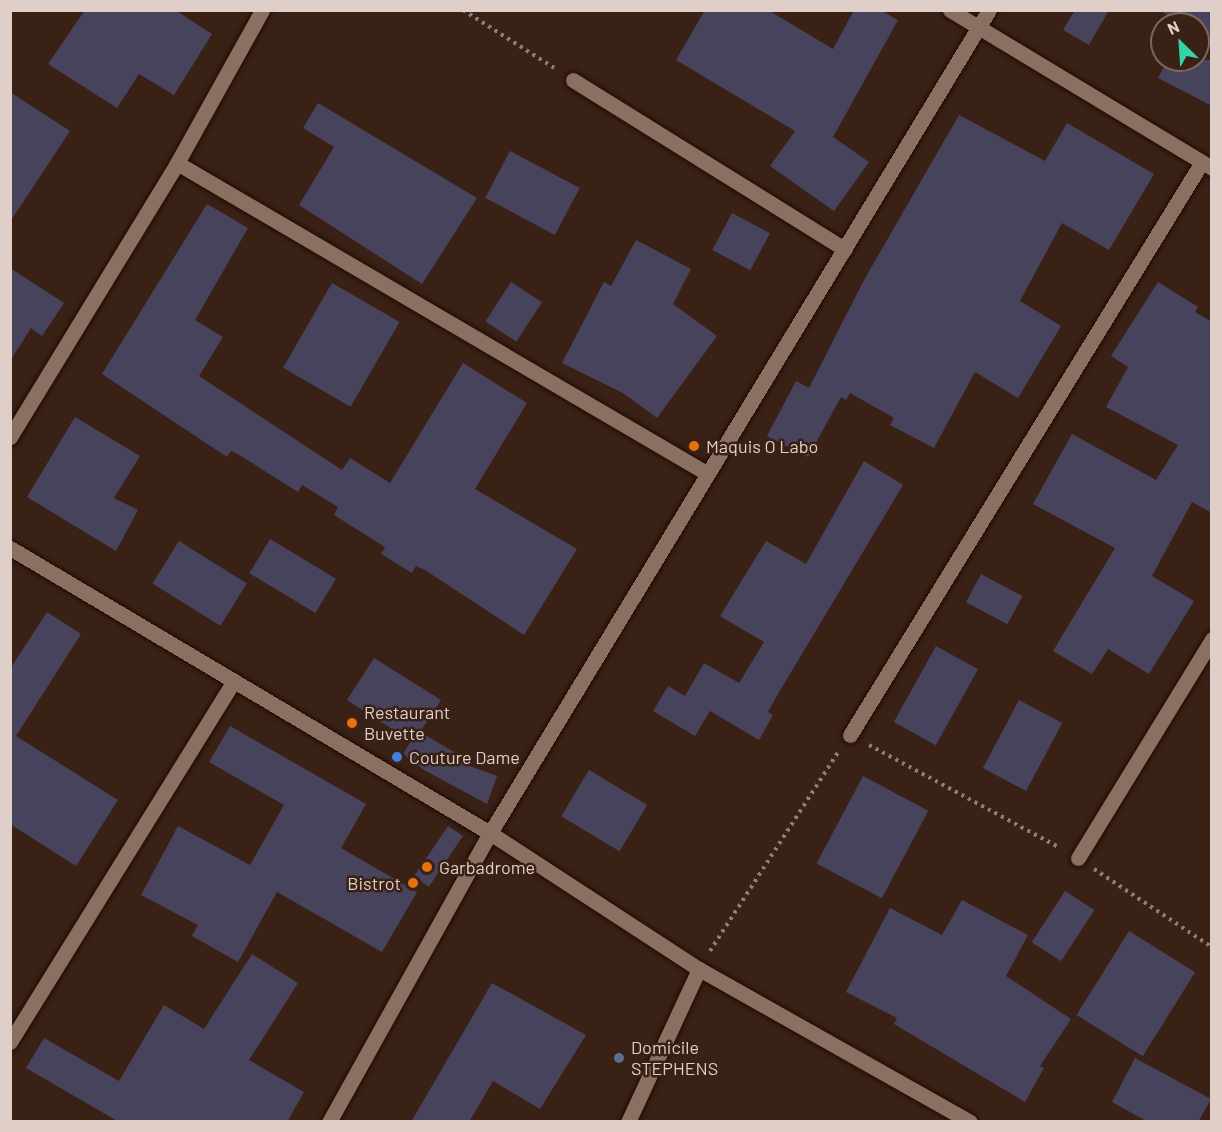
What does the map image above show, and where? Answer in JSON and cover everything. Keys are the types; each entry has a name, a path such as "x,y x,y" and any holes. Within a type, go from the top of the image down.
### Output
{"street":[{"path":"10,437 177,163 262,10"},
{"path":"850,735 1207,165 978,29 950,10"},
{"path":"329,1122 490,833 989,10"},
{"path":"573,80 845,249"},
{"path":"177,163 708,474"},
{"path":"10,548 490,833 699,969 965,1121"},
{"path":"1078,858 1212,639"},
{"path":"10,1042 234,681"},
{"path":"628,1122 699,969"}],"path":[{"path":"463,10 573,80"},
{"path":"699,969 850,735 1078,858 1212,946"}],"building":[{"path":"85,10 175,10 212,34 174,95 139,74 117,108 48,64"},
{"path":"705,10 768,10 833,49 854,10 880,10 898,20 833,137 869,162 834,211 770,166 795,131 676,60"},
{"path":"1075,10 1109,10 1089,45 1063,30"},
{"path":"1159,10 1212,10 1212,42 1210,41 1210,12 1162,12"},
{"path":"1210,60 1212,60 1212,106 1158,78 1161,72 1210,72"},
{"path":"10,92 70,131 10,222"},
{"path":"318,103 477,198 422,284 299,205 334,147 303,128"},
{"path":"959,115 1045,161 1067,123 1154,174 1109,250 1062,223 1020,301 1061,326 1018,398 975,372 934,448 890,425 894,418 850,393 846,400 841,397 808,457 767,436 796,381 809,388 864,280"},
{"path":"510,151 580,188 555,235 485,198"},
{"path":"207,204 248,228 195,320 223,337 199,376 342,470 350,458 390,483 463,363 527,403 475,489 577,549 524,635 425,570 416,566 412,573 381,554 385,547 334,515 338,507 302,485 298,492 238,454 231,451 227,457 102,374"},
{"path":"732,213 770,233 750,270 712,250"},
{"path":"636,240 691,269 673,304 717,336 657,418 623,393 562,363 604,282 611,286"},
{"path":"10,268 64,303 42,336 31,328 10,361"},
{"path":"511,282 542,302 516,342 485,321"},
{"path":"1158,282 1198,307 1195,312 1212,322 1212,513 1192,502 1152,576 1194,601 1149,674 1108,649 1092,674 1053,651 1115,548 1033,504 1072,434 1156,480 1178,445 1106,407 1128,367 1111,356"},
{"path":"332,283 400,322 351,407 283,368"},
{"path":"75,417 140,456 114,498 138,510 116,551 27,497"},
{"path":"864,461 903,485 778,694 768,712 773,715 759,740 710,711 695,736 653,711 668,686 685,696 704,663 739,683 764,642 720,616 766,541 806,564"},
{"path":"270,539 336,579 315,613 249,573"},
{"path":"179,541 247,583 220,626 153,583"},
{"path":"981,574 1022,596 1007,624 966,602"},
{"path":"47,612 81,634 16,736 118,800 76,866 10,824 10,669"},
{"path":"936,646 978,669 936,745 894,722"},
{"path":"374,658 441,700 420,732 459,755 456,761 497,776 487,804 424,770 403,754 411,741 347,700"},
{"path":"1019,700 1062,723 1026,791 983,768"},
{"path":"230,726 366,804 341,848 417,892 382,952 277,892 238,962 192,936 198,925 141,895 178,826 250,865 284,805 209,762"},
{"path":"589,770 647,805 619,851 561,816"},
{"path":"863,776 928,811 882,898 817,863"},
{"path":"448,826 463,836 429,887 414,877"},
{"path":"1065,891 1094,910 1061,961 1032,942"},
{"path":"962,900 1028,935 1006,976 1071,1019 1040,1066 1044,1068 1025,1102 894,1024 897,1018 846,992 890,908 942,935"},
{"path":"1129,931 1195,972 1143,1056 1077,1015"},
{"path":"252,954 298,983 249,1060 304,1092 287,1122 119,1122 26,1068 44,1038 119,1081 164,1005 204,1029"},
{"path":"492,983 586,1035 540,1109 493,1081 469,1122 411,1122"},
{"path":"1135,1058 1211,1099 1198,1122 1148,1122 1112,1102"}],"place":[{"name":"Maquis O Labo","path":"694,446"},
{"name":"Restaurant Buvette","path":"352,723"},
{"name":"Couture Dame","path":"397,757"},
{"name":"Garbadrome","path":"427,867"},
{"name":"Bistrot","path":"413,883"},
{"name":"Domicile STEPHENS","path":"619,1058"}]}
